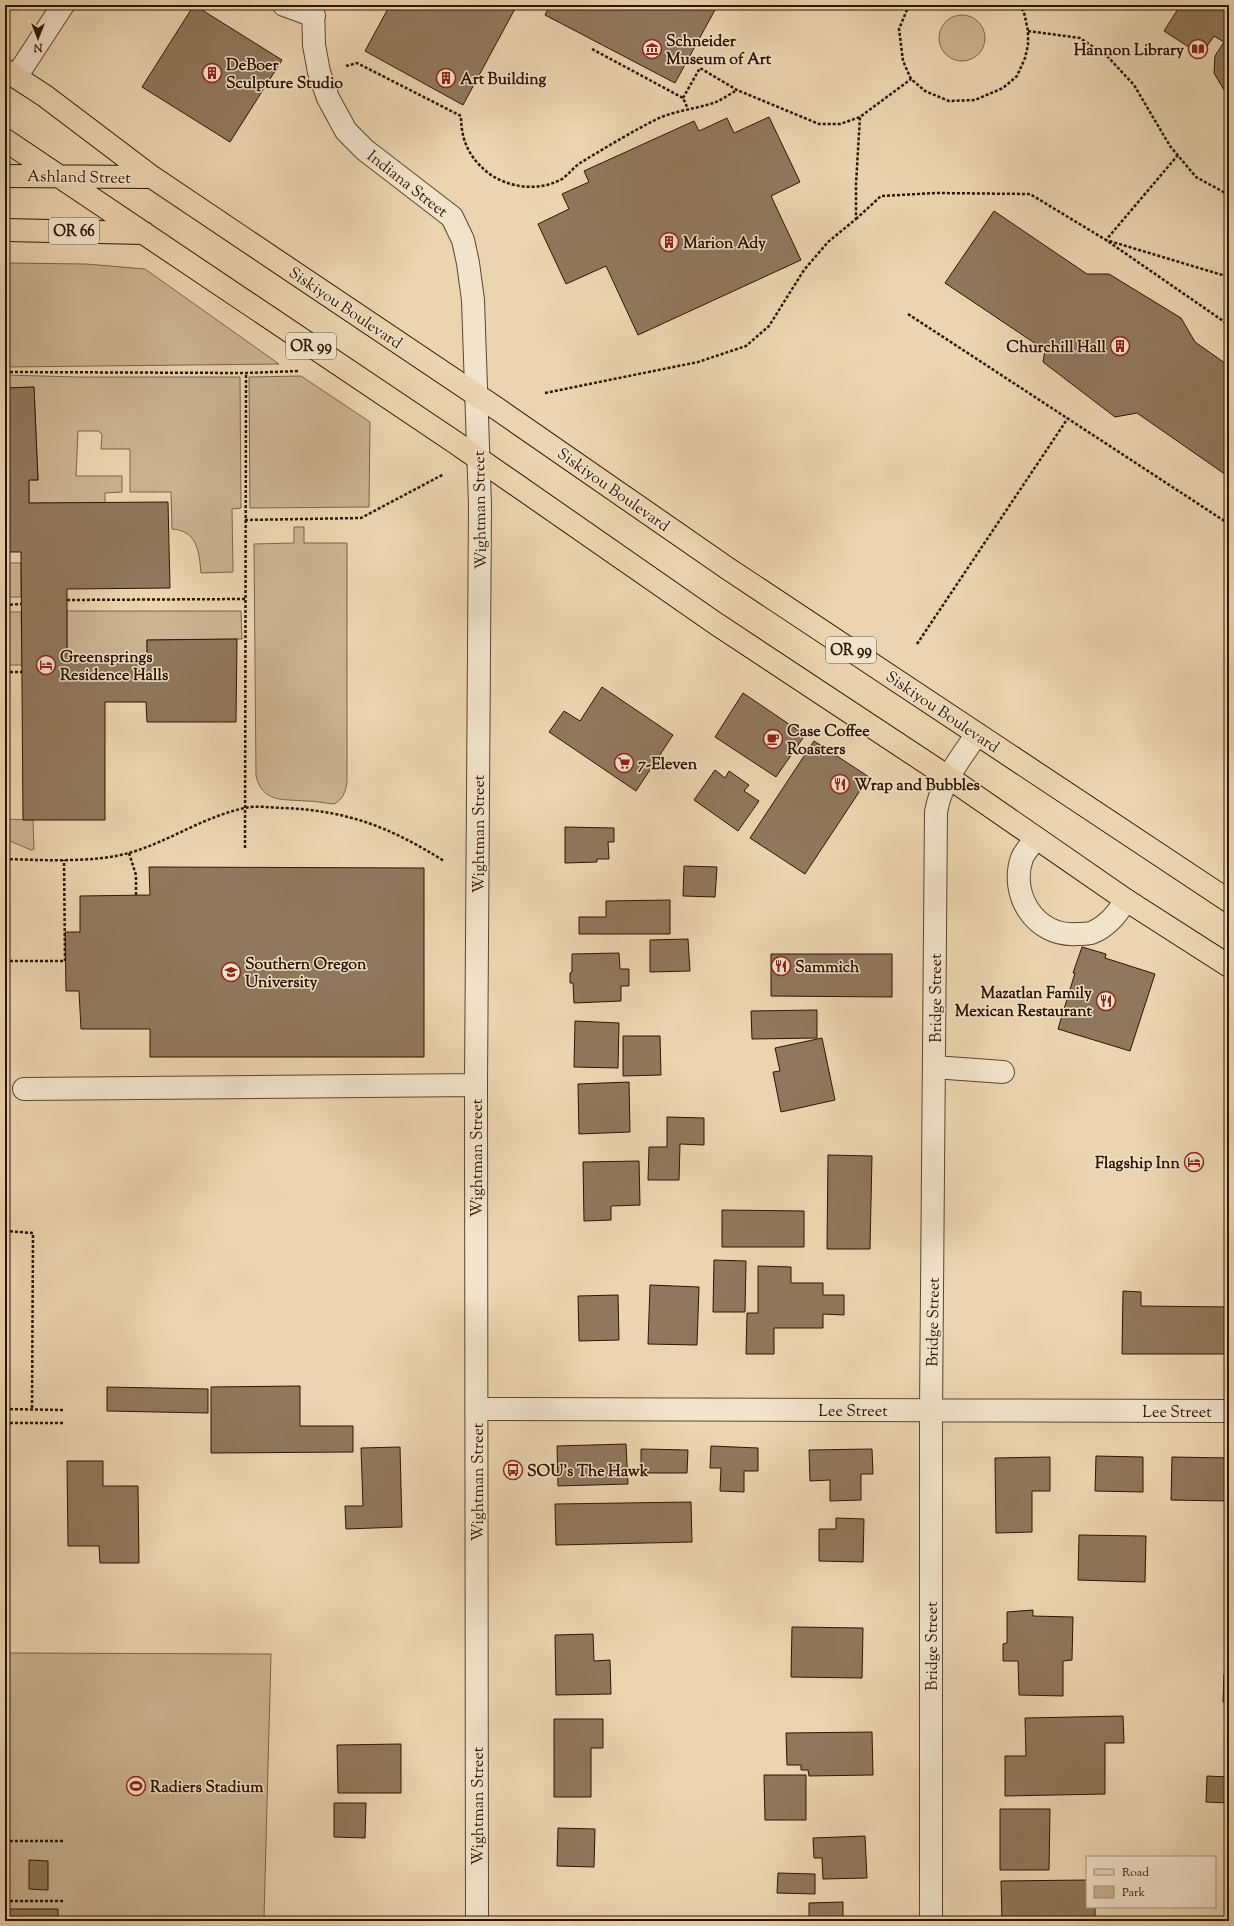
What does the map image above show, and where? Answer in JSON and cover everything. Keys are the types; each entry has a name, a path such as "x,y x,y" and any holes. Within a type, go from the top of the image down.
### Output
{"main road":[{"name":"Siskiyou Boulevard","path":"11,74 45,96 152,177 477,395 727,568 1229,901"},
{"name":"OR 99","path":"5,140 478,458 715,623 948,777 1126,900 1229,966"},
{"name":"Ashland Street","path":"5,176 152,177"},
{"name":"OR 66","path":"5,230 144,233"}],"street":[{"path":"11,74 64,5"},
{"path":"284,5 313,11"},
{"name":"Indiana Street","path":"313,11 314,45 319,72 328,98 346,131 365,150 452,217 463,240 473,300 477,395"},
{"name":"Wightman Street","path":"477,395 480,505 476,1085 478,1409 477,1921"},
{"name":"Bridge Street","path":"931,1921 931,1410 936,812 939,797 948,777 977,734"},
{"path":"1036,838 1022,858 1018,883 1025,907 1042,926 1065,935 1090,933 1114,919 1126,900"},
{"path":"934,1067 1003,1072"},
{"path":"24,1089 476,1085"},
{"name":"Lee Street","path":"478,1409 1229,1411"}],"path":[{"path":"909,5 899,29 902,61 911,79 925,91 949,101 975,100 1003,88 1017,76 1025,58 1028,45 1028,31 1024,12 1019,5"},
{"path":"1028,31 1080,38 1108,57 1134,85 1166,139 1196,177 1229,195"},
{"path":"592,49 684,98 688,109"},
{"path":"344,66 357,62 461,116 464,140 469,153 476,163 500,180 524,186 537,186 561,179 579,164 658,119 716,102 737,90"},
{"path":"684,98 700,68 737,90 819,124 840,124 860,117 911,79"},
{"path":"856,219 856,184 860,117"},
{"path":"1106,240 1178,155"},
{"path":"545,393 698,362 746,346 770,326 804,270 828,242 856,219 880,196 936,193 1030,194 1059,210 1106,240 1229,325"},
{"path":"1106,240 1229,277"},
{"path":"908,314 1229,524"},
{"path":"5,372 246,373 299,371"},
{"path":"245,848 246,373"},
{"path":"917,644 1068,418"},
{"path":"245,520 361,518 444,474"},
{"path":"67,600 245,599"},
{"path":"5,605 21,604"},
{"path":"5,672 22,672"},
{"path":"5,859 64,860 129,853 246,808 308,809 353,818 380,826 412,841 444,861"},
{"path":"129,853 136,875 136,895"},
{"path":"5,961 65,961 64,860"},
{"path":"5,1231 32,1233 32,1409"},
{"path":"5,1315 7,1315 6,1409 64,1410"},
{"path":"5,1423 64,1423"},
{"path":"5,1841 65,1841"},
{"path":"5,1850 10,1842"},
{"path":"5,1901 65,1901"}],"green space":[{"path":"958,15 966,15 975,19 981,25 985,38 981,51 975,57 966,61 958,61 949,57 943,51 939,42 939,34 943,25 949,19"},
{"path":"5,263 86,264 145,269 279,364 5,367"},
{"path":"5,375 78,377 240,377 241,508 232,509 233,572 201,573 196,544 187,534 172,529 171,492 130,492 130,449 101,449 102,434 98,431 78,431 76,476 122,476 122,492 105,493 105,503 29,503 29,480 38,480 34,387 5,388"},
{"path":"301,376 370,422 369,507 250,508 249,377"},
{"path":"294,527 304,527 304,543 347,543 347,783 340,800 334,804 275,798 263,791 256,776 254,544 294,543"},
{"path":"5,563 21,563 21,597 5,597"},
{"path":"67,611 241,611 242,639 147,640 147,657 67,657"},
{"path":"5,612 21,612 22,665 5,665"},
{"path":"5,819 33,820 34,849 31,850 5,839"},
{"name":"Radiers Stadium","path":"5,1653 271,1654 264,1918 5,1921"}],"building":[{"name":"DeBoer Sculpture Studio","path":"194,5 282,60 230,142 142,87"},
{"name":"Art Building","path":"390,5 517,5 463,105 365,51"},
{"name":"Schneider Museum of Art","path":"550,5 711,5 716,8 675,83 545,15"},
{"name":"Hannon Library","path":"1172,5 1229,5 1229,92 1224,90 1214,73 1215,56 1224,42 1214,36 1201,55 1164,31 1178,9"},
{"name":"Marion Ady","path":"769,117 800,182 771,196 801,260 638,335 606,266 566,284 538,224 569,209 562,194 589,182 584,171 694,121 699,131 727,118 734,133"},
{"name":"Churchill Hall","path":"994,211 1087,274 1109,274 1181,318 1195,342 1229,366 1229,477 1137,413 1115,417 1043,362 1045,350 945,283"},
{"path":"34,387 38,480 29,480 29,503 168,502 170,588 67,589 67,657 147,657 147,640 237,639 236,722 147,722 146,702 105,702 105,820 23,820 21,552 5,552 5,388"},
{"name":"7-Eleven","path":"602,687 673,735 636,791 549,732 564,711 580,721"},
{"path":"743,693 805,735 776,777 715,737"},
{"path":"814,741 869,777 805,874 750,838"},
{"path":"715,770 725,778 729,771 749,785 744,791 759,801 738,831 694,800"},
{"path":"565,827 614,828 614,842 608,842 609,859 597,859 597,862 565,863"},
{"path":"684,866 717,867 715,897 683,896"},
{"path":"149,867 424,868 424,1057 150,1057 150,1029 81,1029 79,991 66,991 65,932 80,932 80,896 150,895"},
{"path":"670,900 670,934 579,934 579,917 606,917 606,901"},
{"path":"688,939 690,971 650,972 650,940"},
{"name":"Mazatlan Family Mexican Restaurant","path":"1082,947 1106,954 1105,958 1155,974 1130,1051 1058,1029 1075,973 1073,973"},
{"path":"619,953 620,969 629,969 629,986 621,986 621,1001 574,1003 573,983 570,983 570,973 572,972 572,954"},
{"path":"771,954 892,954 892,997 771,996"},
{"path":"817,1010 817,1038 752,1039 751,1011"},
{"path":"575,1021 619,1023 618,1068 574,1067"},
{"path":"623,1036 660,1036 661,1075 623,1076"},
{"path":"822,1038 835,1100 781,1112 773,1072 780,1071 775,1048"},
{"path":"629,1082 630,1132 579,1134 578,1084"},
{"path":"667,1117 704,1118 704,1145 680,1144 679,1180 648,1180 649,1147 667,1147"},
{"path":"828,1155 872,1156 870,1249 827,1249"},
{"path":"639,1161 640,1205 611,1206 611,1220 584,1221 583,1162"},
{"path":"722,1210 804,1211 804,1247 722,1247"},
{"path":"714,1260 746,1261 745,1312 713,1312"},
{"path":"758,1266 791,1267 791,1283 823,1283 823,1295 844,1295 844,1315 823,1314 823,1328 774,1328 774,1354 746,1354 747,1313 758,1313"},
{"path":"650,1285 699,1287 697,1345 648,1344"},
{"path":"1123,1291 1141,1292 1141,1306 1229,1307 1229,1354 1122,1354"},
{"path":"618,1295 619,1340 579,1341 578,1296"},
{"path":"300,1386 300,1426 353,1426 353,1452 211,1453 211,1387"},
{"path":"107,1387 208,1389 208,1413 107,1411"},
{"path":"626,1444 628,1484 558,1486 557,1446"},
{"path":"711,1446 758,1448 758,1471 744,1471 744,1492 720,1491 721,1468 710,1468"},
{"path":"400,1447 402,1527 346,1529 345,1506 363,1506 361,1448"},
{"path":"641,1449 688,1450 687,1473 641,1473"},
{"path":"872,1449 873,1474 861,1474 861,1500 830,1501 830,1480 810,1481 809,1450"},
{"path":"1096,1456 1143,1457 1143,1492 1095,1491"},
{"path":"1050,1457 1050,1491 1032,1491 1032,1532 996,1533 995,1458"},
{"path":"1172,1457 1229,1458 1229,1501 1171,1500"},
{"path":"67,1461 103,1461 103,1486 138,1486 139,1563 100,1563 99,1546 68,1546"},
{"path":"691,1502 692,1542 556,1545 555,1504"},
{"path":"836,1518 864,1519 863,1562 819,1561 819,1529 836,1529"},
{"path":"1079,1535 1146,1536 1145,1582 1078,1580"},
{"path":"1033,1610 1033,1616 1073,1617 1072,1660 1063,1661 1063,1696 1019,1695 1018,1661 1003,1661 1003,1644 1007,1643 1007,1612"},
{"path":"792,1627 863,1628 862,1678 791,1677"},
{"path":"593,1634 594,1661 610,1660 611,1694 556,1695 555,1635"},
{"path":"1224,1674 1229,1674 1229,1702 1223,1702"},
{"path":"1123,1716 1124,1743 1105,1743 1105,1794 1005,1796 1005,1756 1026,1756 1025,1718"},
{"path":"554,1719 603,1719 603,1748 591,1748 591,1797 554,1797"},
{"path":"872,1732 873,1775 809,1776 808,1770 801,1770 801,1765 787,1765 786,1733"},
{"path":"401,1744 401,1793 338,1793 337,1745"},
{"path":"764,1775 806,1775 806,1820 765,1820"},
{"path":"1207,1776 1229,1777 1229,1803 1206,1802"},
{"path":"334,1803 366,1803 365,1838 334,1837"},
{"path":"1000,1809 1050,1809 1049,1870 1000,1870"},
{"path":"558,1828 595,1829 594,1867 557,1866"},
{"path":"865,1836 867,1878 823,1879 822,1858 814,1858 813,1838"},
{"path":"29,1860 48,1861 48,1890 29,1889"},
{"path":"778,1873 815,1874 815,1894 777,1893"},
{"path":"1086,1880 1086,1908 1095,1908 1095,1921 1002,1921 1001,1881"},
{"path":"843,1902 843,1921 809,1921 809,1903"},
{"path":"5,1909 58,1909 58,1921 5,1921"}],"place":[{"name":"Schneider Museum of Art","path":"652,49"},
{"name":"Hannon Library","path":"1198,49"},
{"name":"DeBoer Sculpture Studio","path":"212,73"},
{"name":"Art Building","path":"446,78"},
{"name":"Marion Ady","path":"669,242"},
{"name":"Churchill Hall","path":"1120,346"},
{"name":"Greensprings Residence Halls","path":"46,665"},
{"name":"Case Coffee Roasters","path":"773,739"},
{"name":"7-Eleven","path":"624,763"},
{"name":"Wrap and Bubbles","path":"840,784"},
{"name":"Sammich","path":"781,966"},
{"name":"Southern Oregon University","path":"231,972"},
{"name":"Mazatlan Family Mexican Restaurant","path":"1106,1001"},
{"name":"Flagship Inn","path":"1194,1162"},
{"name":"SOU's The Hawk","path":"513,1470"},
{"name":"Radiers Stadium","path":"136,1786"}]}
